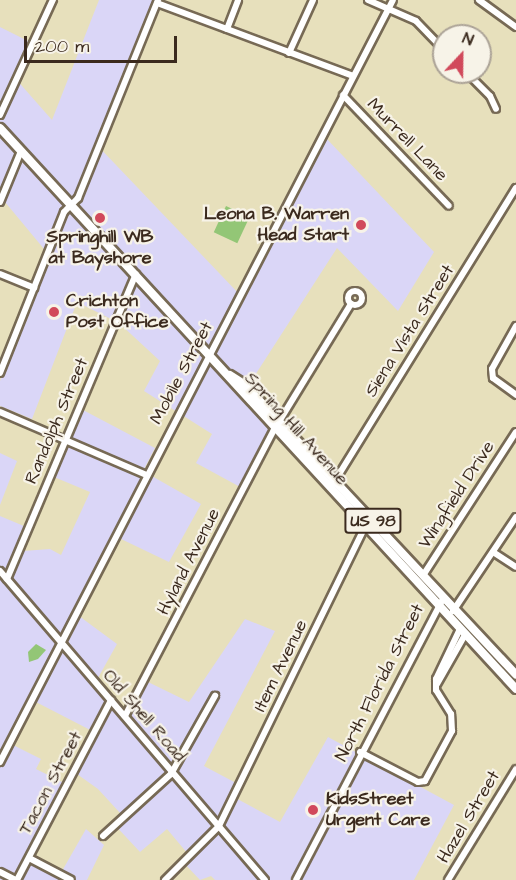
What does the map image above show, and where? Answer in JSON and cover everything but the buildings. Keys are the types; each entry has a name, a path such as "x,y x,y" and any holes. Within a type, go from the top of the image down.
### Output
{"main road":[{"name":"Spring Hill Avenue","path":"0,128 227,372 274,430 329,490 516,689"},
{"name":"Spring Hill Avenue","path":"227,372 244,384 280,421 516,675"}],"street":[{"path":"0,115 53,0"},
{"path":"226,30 238,0"},
{"path":"289,53 313,0"},
{"path":"368,0 416,21 432,38"},
{"name":"Mobile Street","path":"0,762 393,0"},
{"path":"479,0 516,27"},
{"path":"0,373 3,358 64,212 78,198 157,2 226,30 353,76"},
{"path":"478,84 490,96 496,109"},
{"name":"Murrell Lane","path":"344,95 449,206"},
{"path":"0,202 21,151"},
{"name":"Siena Vista Street","path":"329,490 516,188"},
{"path":"0,274 34,288"},
{"name":"Randolph Street","path":"7,579 136,274"},
{"name":"Hyland Avenue","path":"125,716 274,430 351,304"},
{"path":"516,326 492,369 493,378 516,395"},
{"path":"0,412 146,475"},
{"name":"Wingfield Drive","path":"424,574 516,432"},
{"path":"447,616 455,609 516,517"},
{"name":"Item Avenue","path":"165,880 219,826 370,518"},
{"path":"493,552 516,567"},
{"name":"Old Shell Road","path":"0,571 265,880"},
{"name":"North Florida Street","path":"296,880 360,752 437,605 444,597"},
{"path":"360,752 422,783 452,731 450,714 438,695 436,679 462,632"},
{"path":"103,836 172,772 215,696"},
{"name":"Tacon Street","path":"16,880 111,700"},
{"name":"Hazel Street","path":"448,880 516,769"},
{"path":"29,858 71,880"},
{"path":"0,872 16,880"},
{"path":"172,874 178,880"}],"shaded area":[{"path":"99,0 155,0 96,144 241,296 326,138 434,252 398,311 337,248 250,383 238,395 272,431 242,488 196,463 212,434 144,391 160,361 119,323 77,302 32,419 0,406 0,381 49,255 0,196 0,27 30,42 15,78 52,120"},
{"path":"83,410 155,448 143,471 201,504 169,562 119,538 79,616 117,644 94,685 126,724 148,682 189,702 245,619 275,631 204,766 236,783 230,795 280,822 328,737 454,805 414,880 215,880 211,876 200,880 181,860 188,854 167,829 140,852 112,822 121,814 98,789 77,774 98,734 34,701 62,650 57,643 7,742 41,759 36,769 64,783 29,854 62,871 86,829 104,845 87,880 0,880 0,516 31,529 23,551 50,549 61,555 90,492 54,477"},
{"path":"0,453 17,461 0,505"}],"green space":[{"path":"226,206 250,217 237,243 214,232"},
{"path":"36,644 46,650 38,659 29,662 28,652"}],"place":[{"name":"Springhill WB at Bayshore","path":"100,218"},
{"name":"Leona B. Warren Head Start","path":"361,225"},
{"name":"Crichton Post Office","path":"54,312"},
{"name":"KidsStreet Urgent Care","path":"313,810"}]}
